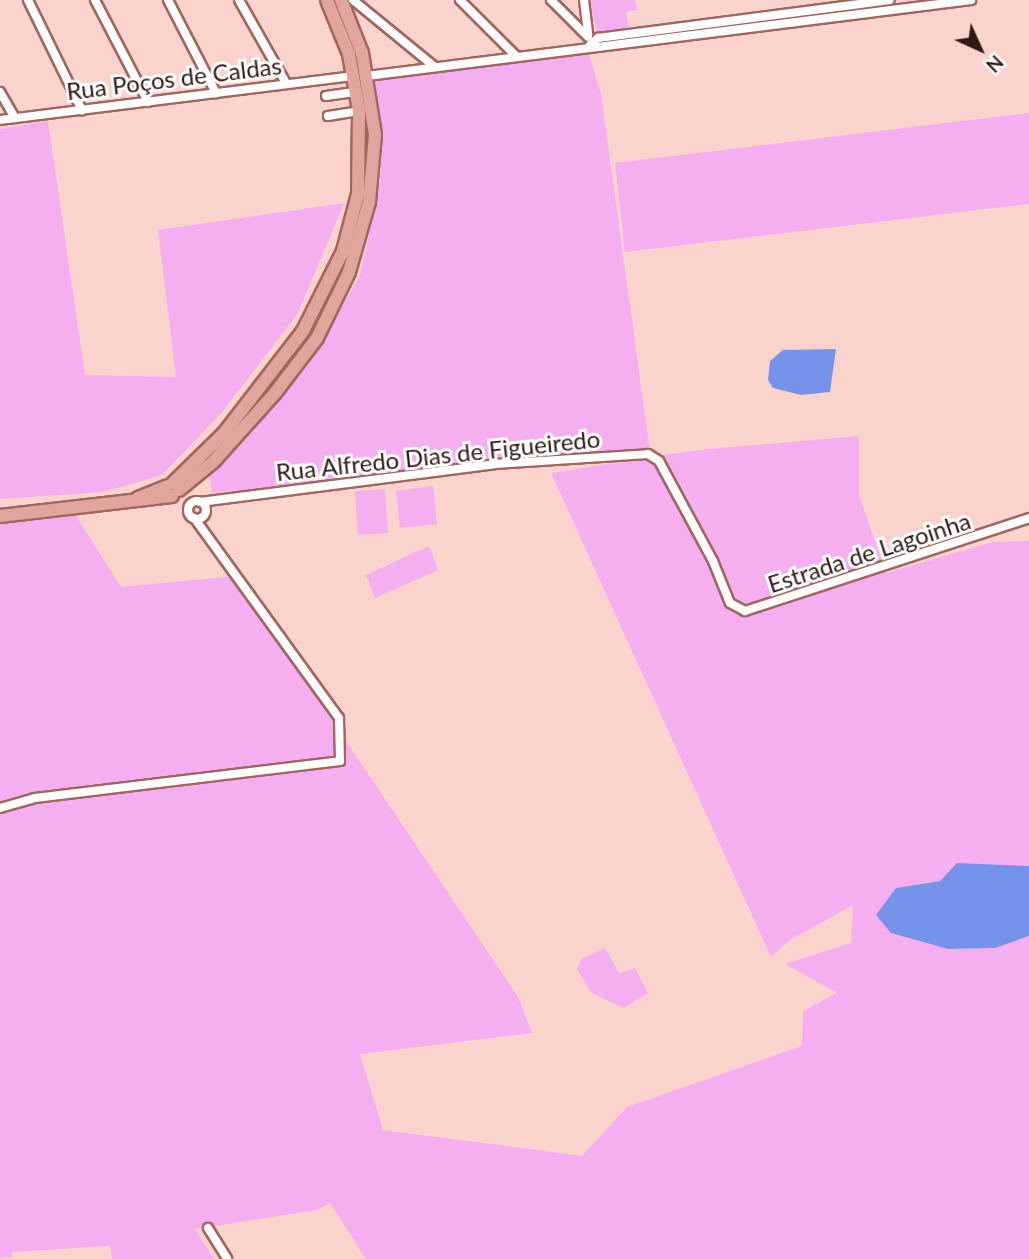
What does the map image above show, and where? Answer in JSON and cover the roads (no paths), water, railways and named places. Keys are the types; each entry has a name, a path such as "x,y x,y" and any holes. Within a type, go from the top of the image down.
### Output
{"main road":[{"path":"174,490 225,432 318,307 354,217 360,147 359,111 354,76 327,0"},
{"path":"0,516 76,504 125,503 174,490 214,461 317,338 349,272 364,227 374,147 367,76 341,0"},
{"path":"360,147 374,147"}],"street":[{"path":"28,0 82,110"},
{"path":"94,0 148,102"},
{"path":"168,0 216,93"},
{"path":"239,0 286,83"},
{"path":"353,0 435,67"},
{"path":"460,0 515,55"},
{"path":"551,0 598,49 971,0"},
{"path":"584,0 589,41"},
{"path":"367,76 515,55 597,38 890,0"},
{"name":"Rua Poços de Caldas","path":"0,120 354,76"},
{"path":"0,92 15,118"},
{"path":"326,96 356,92"},
{"path":"328,116 359,111"},
{"name":"Rua Alfredo Dias de Figueiredo","path":"197,502 495,464 648,454 659,461 665,479 713,561 727,595"},
{"path":"174,490 197,502 205,511 192,516"},
{"path":"0,808 35,798 340,761 339,718 174,490"},
{"path":"192,516 197,502"},
{"name":"Estrada de Lagoinha","path":"727,595 734,608 748,611 1029,518"},
{"path":"208,1228 227,1259"}],"water":[{"path":"836,349 830,392 801,395 773,388 768,380 770,361 783,350"},
{"path":"957,863 1029,866 1029,936 995,948 948,949 891,933 876,915 896,888 940,881"}]}
